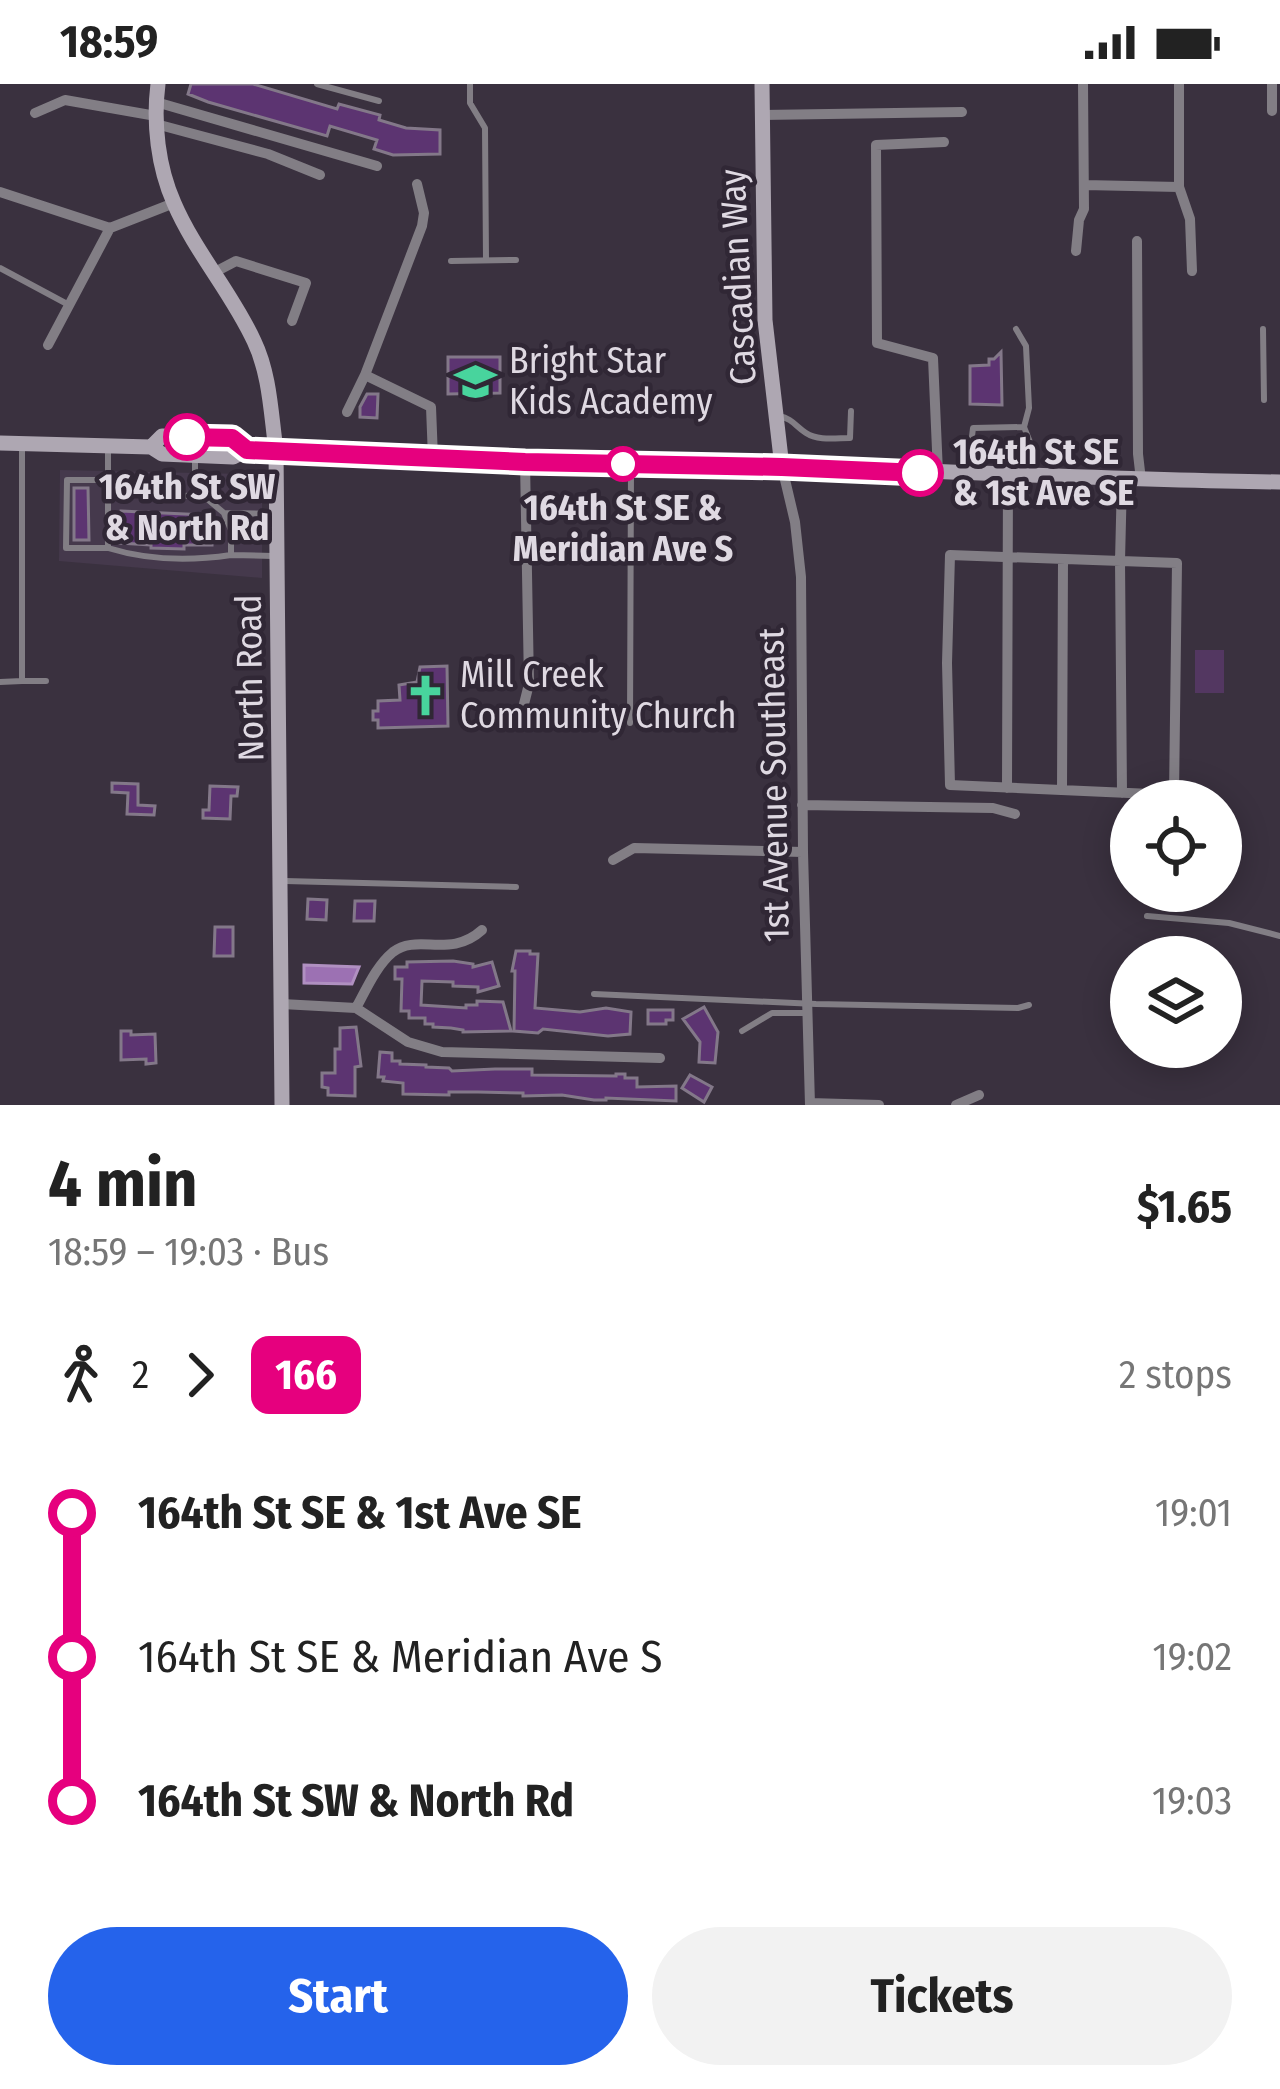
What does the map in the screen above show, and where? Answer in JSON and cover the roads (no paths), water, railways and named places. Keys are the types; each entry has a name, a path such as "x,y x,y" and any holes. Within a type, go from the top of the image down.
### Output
{"street":[{"name":"North Road","path":"158,84 156,114 174,203 257,346 276,451 282,1105"},
{"name":"Cascadian Way","path":"762,84 765,320 782,467"},
{"path":"1076,251 1084,209 1083,84"},
{"path":"1179,84 1179,188 1190,219 1192,271"},
{"path":"1272,84 1272,111"},
{"path":"35,113 65,100 156,114 377,166"},
{"path":"762,116 962,112"},
{"path":"156,114 320,175"},
{"path":"938,473 933,358 877,343 876,146 944,142"},
{"path":"346,412 422,226 417,184"},
{"path":"1084,185 1179,188"},
{"path":"0,192 110,228 174,203"},
{"path":"48,345 110,228"},
{"path":"1137,241 1141,480"},
{"path":"214,272 236,261 306,283 292,321"},
{"path":"365,375 431,407 434,458"},
{"path":"151,447 162,436 212,437 232,438 247,450"},
{"path":"0,443 151,447 162,454 233,457 247,450 1280,482"},
{"path":"521,712 529,684 525,462"},
{"name":"1st Avenue Southeast","path":"782,467 801,577 810,1104"},
{"path":"1007,788 1008,476"},
{"path":"1122,479 1122,780"},
{"path":"1110,792 950,785 946,663 950,555 1177,563 1174,780"},
{"path":"1062,790 1063,559"},
{"path":"802,805 994,808 1015,814"},
{"path":"613,860 634,848 803,852"},
{"path":"356,1008 399,948 470,941 482,929"},
{"path":"282,1004 356,1008 408,1042 442,1052 659,1058"},
{"path":"956,1105 980,1095"},
{"path":"810,1104 879,1105"}],"lane":[{"path":"317,84 380,101"},
{"path":"470,84 471,106 485,128 486,260"},
{"path":"451,261 516,260"},
{"path":"0,268 69,305"},
{"path":"1016,329 1026,346 1029,408 1024,427 1034,452 1034,477"},
{"path":"1263,329 1264,400"},
{"path":"1264,373 1280,373"},
{"path":"776,416 793,420 814,438 850,438 851,411"},
{"path":"968,474 973,428 1024,427"},
{"path":"22,444 22,681"},
{"path":"108,446 108,548"},
{"path":"195,455 195,496"},
{"path":"630,723 631,464"},
{"path":"108,480 67,480 66,548 108,548 157,557 278,556"},
{"path":"108,494 206,498 224,513 231,530 231,555"},
{"path":"224,513 278,514"},
{"path":"0,682 46,681"},
{"path":"281,880 516,887"},
{"path":"1148,916 1229,923 1280,936"},
{"path":"594,994 808,1008 1029,1005"},
{"path":"742,1031 772,1013 808,1008"}],"place":[{"name":"Bright Star Kids Academy","path":"475,382"},
{"name":"164th St SW & North Rd","path":"187,437"},
{"name":"164th St SE & Meridian Ave S","path":"623,464"},
{"name":"164th St SE & 1st Ave SE","path":"920,473"},
{"name":"Mill Creek Community Church","path":"426,696"}]}
